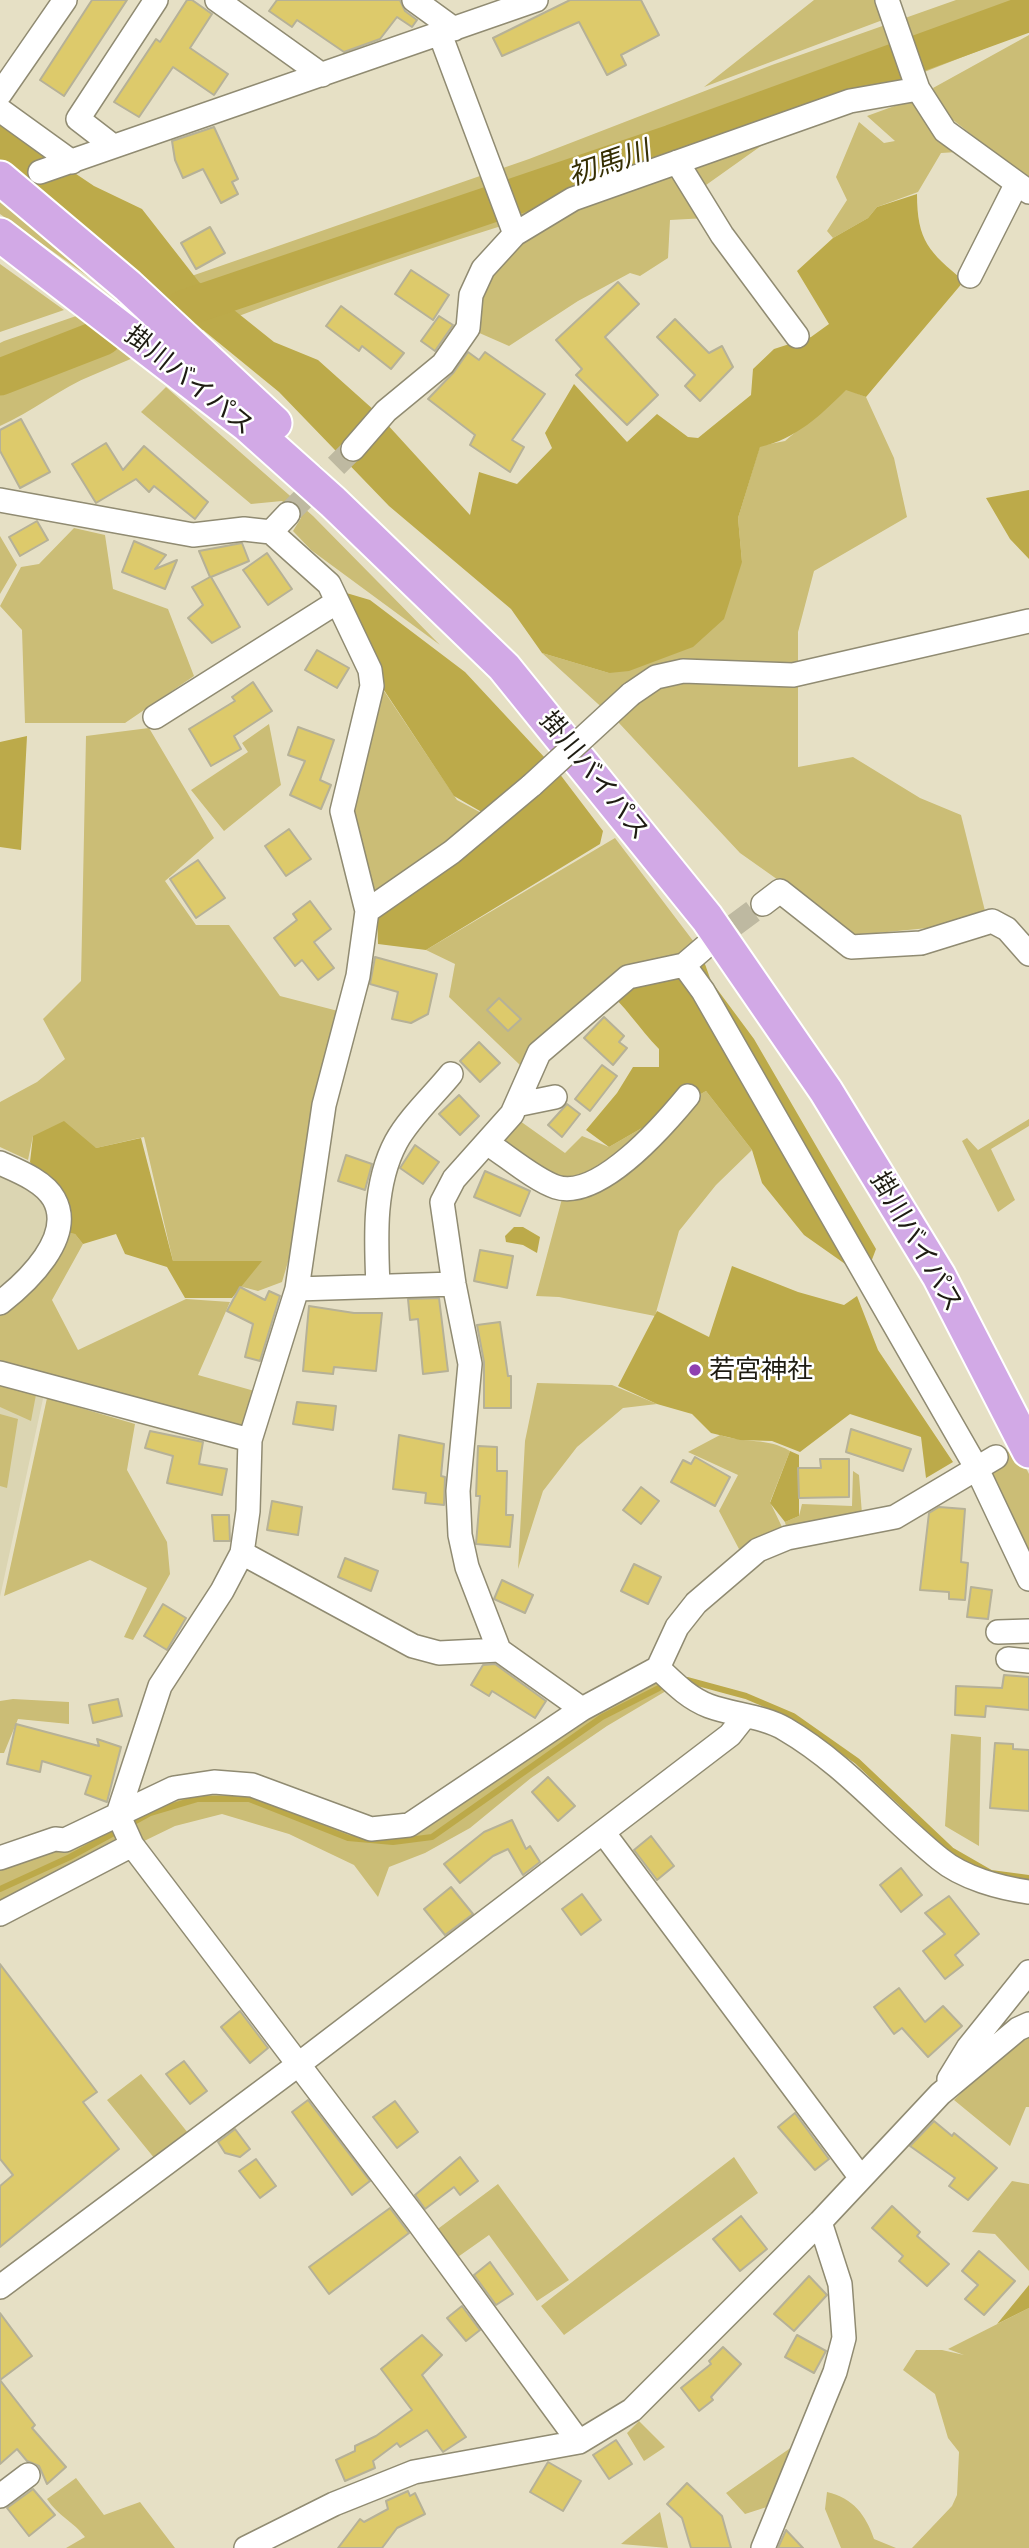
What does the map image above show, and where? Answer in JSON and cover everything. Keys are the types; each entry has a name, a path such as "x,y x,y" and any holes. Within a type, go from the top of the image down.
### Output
{"highway":[{"path":"0,178 128,286 361,504 459,605 504,667"},
{"name":"掛川バイパス","path":"0,235 247,425 333,502 504,667 707,918 826,1091 939,1276 1029,1451"},
{"path":"0,251 106,314"}],"street":[{"path":"0,94 65,0"},
{"path":"113,146 78,119 156,0"},
{"path":"217,0 322,75"},
{"path":"414,0 447,32 492,175 512,227"},
{"path":"40,172 536,0"},
{"path":"887,0 916,84 945,131 1023,188 970,275"},
{"path":"353,449 386,411 443,364 468,328 471,295 483,270 512,227 573,199 677,162 850,101 916,84"},
{"path":"0,110 72,162"},
{"path":"677,162 722,235 797,336"},
{"path":"0,500 193,535 244,529 271,532 329,584 370,670 372,686 342,811 368,911 358,976 324,1105 297,1289 250,1440 248,1511 242,1553 222,1591 160,1686 119,1817 132,1845 299,2064 579,2442"},
{"path":"271,532 288,514"},
{"path":"155,717 337,601"},
{"path":"368,911 452,852 532,785 631,694 656,677 683,671 793,675 1029,621"},
{"path":"763,904 780,891 851,947 921,943 992,921 1007,929 1029,954"},
{"path":"582,1709 499,1650 467,1567 460,1535 458,1492 470,1364 454,1284 442,1202 454,1179 487,1143 516,1105 539,1053 628,977 684,965 705,947"},
{"path":"684,965 986,1462 1029,1578"},
{"path":"378,1286 376,1246 380,1188 396,1141 451,1074"},
{"path":"487,1143 554,1187 571,1189 610,1173 653,1138 688,1096"},
{"path":"516,1105 555,1097"},
{"path":"0,1163 25,1174 53,1198 60,1217 54,1239 41,1263 20,1287 0,1303"},
{"path":"297,1289 454,1284"},
{"path":"0,1373 250,1440"},
{"path":"0,1858 55,1839 65,1840 119,1817 174,1788 214,1782 252,1785 371,1829 409,1825 582,1709 658,1668 677,1627 696,1603 758,1550 787,1538 895,1517 986,1462"},
{"path":"242,1553 414,1646 439,1653 499,1650"},
{"path":"998,1632 1029,1631"},
{"path":"658,1668 687,1695 708,1706 781,1726 809,1744 870,1792 942,1861 1000,1888 1029,1892"},
{"path":"0,2287 299,2064 730,1735 745,1716"},
{"path":"603,1832 861,2178"},
{"path":"0,1914 132,1845"},
{"path":"940,2094 968,2048 1029,1972"},
{"path":"246,2548 334,2504 414,2472 579,2442 632,2410 820,2222 940,2094 1018,2029 1029,2024"},
{"path":"763,2548 835,2372 844,2338 840,2284 820,2222"},
{"path":"0,2496 28,2474"}],"shaded area":[{"path":"814,0 882,0 888,18 704,87"},
{"path":"956,0 1029,0 1029,31 904,80 775,136 692,195 707,218 670,220 668,258 640,276 630,273 578,301 509,346 468,328 517,221 356,274 197,332 81,380 0,426 0,343 4,341 529,159 772,65"},
{"path":"1029,35 1029,180 943,112 933,88"},
{"path":"919,97 957,152 941,153 918,192 877,207 868,218 833,238 827,231 847,200 836,177 859,122 884,143 895,141 867,116"},
{"path":"0,123 94,186 142,209 199,282 274,342 318,360 375,411 470,515 479,472 517,484 552,448 545,433 574,384 627,442 657,414 688,437 698,438 751,395 753,369 774,349 811,337 829,324 797,271 833,238 868,218 877,207 917,194 919,223 927,244 942,262 964,281 866,397 846,390 796,432 760,447 738,518 742,562 724,619 693,647 629,671 609,673 542,653 511,609 389,506 279,392 0,164"},
{"path":"0,189 114,295 0,214"},
{"path":"0,264 64,310 0,332"},
{"path":"166,387 313,516 440,645 311,550 293,531 301,518 282,501 251,504 141,412"},
{"path":"846,389 866,397 894,458 907,517 814,571 798,632 798,767 853,757 920,798 961,815 985,911 928,928 856,935 740,853 619,723 542,653 609,673 742,562 738,518 760,446 785,441"},
{"path":"1029,490 1029,559 1010,539 986,498"},
{"path":"74,528 105,535 113,589 168,609 194,676 125,723 25,723 22,630 0,606 21,567 39,564"},
{"path":"0,536 17,565 0,594"},
{"path":"343,592 370,600 465,672 559,773 603,831 600,844 426,950 378,944 377,913 492,818 454,796 376,678"},
{"path":"374,689 384,691 457,800 487,816 373,902 344,811"},
{"path":"269,724 281,785 224,831 191,790 248,752 242,743"},
{"path":"149,728 214,838 165,881 196,925 229,925 280,996 338,1011 314,1174 282,1282 258,1291 239,1286 260,1261 173,1261 144,1137 96,1148 33,1136 28,1160 0,1147 0,1102 37,1082 65,1059 43,1019 81,981 86,736"},
{"path":"27,736 21,850 0,847 0,742"},
{"path":"615,838 700,950 625,966 527,1051 520,1065 449,997 455,964 426,950"},
{"path":"700,950 711,981 754,1039 876,1249 865,1278 804,1235 762,1183 752,1150 706,1091 609,1147 586,1130 617,1093 633,1067 659,1067 659,1049 618,1001 602,987 660,958"},
{"path":"706,1091 752,1150 716,1185 679,1231 655,1316 559,1297 536,1296 563,1195 499,1147 520,1121 565,1153 582,1136 609,1147"},
{"path":"1029,1119 1029,1126 991,1149 1015,1200 998,1212 962,1141 967,1138 978,1150"},
{"path":"64,1121 96,1148 141,1138 173,1261 262,1261 232,1298 185,1298 167,1267 125,1254 116,1234 83,1244 75,1234 56,1231 53,1198 30,1162 33,1136"},
{"path":"0,1163 29,1177 59,1223 0,1302"},
{"path":"514,1227 523,1227 540,1237 537,1253 523,1245 506,1242 505,1236"},
{"path":"56,1231 75,1234 83,1244 52,1300 78,1350 186,1299 230,1302 198,1375 258,1392 242,1432 39,1379 31,1421 0,1407 0,1302"},
{"path":"732,1266 798,1292 844,1305 857,1296 878,1350 953,1462 926,1478 921,1437 850,1414 800,1452 772,1441 740,1440 711,1433 692,1414 657,1404 618,1386 657,1311 709,1337"},
{"path":"0,1373 46,1385 0,1597"},
{"path":"537,1383 612,1385 657,1404 623,1408 577,1447 543,1491 518,1569 525,1441"},
{"path":"47,1398 135,1424 127,1470 167,1542 170,1574 133,1640 124,1637 147,1588 90,1560 4,1596"},
{"path":"0,1414 18,1419 7,1488 0,1486"},
{"path":"720,1435 773,1444 790,1451 770,1502 783,1529 739,1549 719,1511 738,1475 688,1452"},
{"path":"1016,1448 1029,1474 1029,1574 976,1467"},
{"path":"790,1451 799,1455 799,1516 785,1522 770,1503"},
{"path":"853,1471 859,1475 862,1514 787,1531 785,1522 799,1516 802,1504 852,1506"},
{"path":"653,1670 671,1688 607,1726 531,1778 470,1828 425,1853 389,1867 378,1897 354,1865 289,1834 222,1814 175,1826 0,1911 0,1860 145,1801 231,1783 371,1829 409,1825"},
{"path":"13,1699 69,1702 69,1724 18,1719 4,1753 0,1753 0,1701"},
{"path":"951,1734 981,1737 979,1846 945,1826"},
{"path":"1029,2031 1029,2107 1026,2107 1010,2146 954,2100 1021,2034"},
{"path":"141,2074 188,2133 155,2159 107,2100"},
{"path":"734,2157 758,2193 564,2335 541,2306"},
{"path":"1012,2181 1029,2184 1029,2271 995,2234 972,2232"},
{"path":"498,2184 569,2280 537,2301 489,2235 455,2259 435,2231"},
{"path":"1029,2285 1029,2308 997,2324"},
{"path":"1029,2308 1029,2548 912,2548 952,2506 957,2495 959,2452 948,2438 935,2394 903,2370 916,2350 942,2350 964,2355 948,2349"},
{"path":"639,2421 665,2447 644,2461 627,2433"},
{"path":"799,2442 773,2505 745,2514 726,2493"},
{"path":"76,2478 104,2515 140,2502 175,2548 66,2548 85,2537 47,2499"},
{"path":"827,2492 844,2498 857,2509 867,2522 874,2539 896,2548 841,2548 825,2509"},
{"path":"660,2512 668,2548 621,2544"}],"building":[{"path":"92,0 127,0 64,96 40,80"},
{"path":"187,0 192,0 212,14 190,48 228,74 214,95 173,67 139,117 114,102 156,39 160,42"},
{"path":"277,0 400,0 405,11 417,20 412,27 397,17 380,39 344,52 297,20 292,27 269,11"},
{"path":"570,0 641,0 659,35 621,55 626,65 607,75 579,22 502,56 493,38"},
{"path":"214,127 238,179 232,182 238,194 221,203 203,169 183,178 175,160 172,141"},
{"path":"210,227 225,253 196,269 181,243"},
{"path":"411,270 449,295 433,320 395,294"},
{"path":"618,282 639,304 605,337 658,395 627,425 576,375 582,369 556,340"},
{"path":"341,306 404,353 391,369 362,346 359,351 326,326"},
{"path":"439,316 453,325 435,351 421,341"},
{"path":"675,319 709,353 722,346 733,367 700,401 685,386 695,375 657,337"},
{"path":"468,352 479,360 485,352 545,394 512,440 524,447 510,472 470,445 475,435 428,399 454,372"},
{"path":"21,419 50,472 20,488 0,451 0,430"},
{"path":"106,443 123,470 144,446 208,502 195,519 154,486 149,492 136,479 96,503 72,464"},
{"path":"37,521 48,540 20,556 9,537"},
{"path":"134,541 166,555 155,569 177,560 165,589 122,572"},
{"path":"242,543 249,561 211,577 240,627 212,643 188,618 203,605 192,587 210,577 199,551"},
{"path":"267,553 292,589 268,605 243,570"},
{"path":"317,650 349,668 337,688 305,670"},
{"path":"253,682 272,711 234,736 241,749 211,766 189,729 235,701 232,697"},
{"path":"298,727 334,740 320,780 331,785 321,809 290,795 305,761 288,755"},
{"path":"289,829 311,859 286,876 265,846"},
{"path":"198,860 225,898 196,918 170,879"},
{"path":"310,901 331,929 314,942 334,968 318,980 302,960 295,966 274,938 297,920 293,914"},
{"path":"375,957 437,974 428,1014 411,1023 392,1019 398,992 370,984"},
{"path":"499,998 521,1019 508,1031 487,1010"},
{"path":"604,1017 624,1036 619,1042 627,1048 613,1065 584,1038"},
{"path":"479,1042 500,1063 480,1082 460,1061"},
{"path":"602,1065 617,1076 590,1111 575,1099"},
{"path":"459,1095 479,1116 460,1135 439,1114"},
{"path":"567,1104 580,1114 562,1137 548,1125"},
{"path":"415,1145 439,1162 423,1184 400,1168"},
{"path":"346,1155 372,1164 365,1190 338,1181"},
{"path":"485,1171 530,1191 520,1216 474,1197"},
{"path":"480,1250 513,1256 507,1288 474,1281"},
{"path":"240,1287 265,1300 269,1291 280,1296 260,1361 245,1357 253,1324 227,1311"},
{"path":"439,1298 448,1371 423,1374 418,1319 410,1320 408,1299"},
{"path":"309,1306 354,1313 382,1313 376,1371 334,1367 333,1374 303,1371"},
{"path":"500,1322 508,1376 511,1376 511,1408 484,1408 484,1362 477,1325"},
{"path":"297,1402 336,1406 333,1430 293,1424"},
{"path":"851,1429 911,1449 903,1471 846,1452"},
{"path":"150,1431 203,1442 199,1464 227,1469 222,1495 167,1483 173,1456 145,1448"},
{"path":"399,1435 444,1444 441,1476 445,1477 444,1505 425,1503 426,1493 393,1489"},
{"path":"478,1446 497,1447 497,1471 507,1471 506,1515 513,1515 510,1547 476,1544 480,1496 476,1496"},
{"path":"695,1457 730,1477 715,1506 671,1482 683,1460 691,1464"},
{"path":"820,1459 849,1459 849,1497 799,1498 798,1468 821,1468"},
{"path":"641,1487 659,1501 641,1524 623,1510"},
{"path":"272,1501 302,1507 298,1535 267,1530"},
{"path":"939,1507 965,1509 961,1562 968,1563 965,1600 949,1599 949,1592 920,1590 929,1513"},
{"path":"212,1515 229,1515 230,1541 214,1541"},
{"path":"345,1558 378,1571 371,1591 338,1577"},
{"path":"634,1564 661,1577 648,1604 621,1591"},
{"path":"502,1580 533,1595 525,1613 494,1599"},
{"path":"971,1587 992,1590 988,1619 967,1617"},
{"path":"163,1604 186,1618 167,1650 144,1636"},
{"path":"495,1664 546,1701 535,1718 492,1691 489,1696 471,1685 483,1665"},
{"path":"1004,1675 1029,1677 1029,1710 986,1706 985,1717 955,1715 956,1686 1002,1688"},
{"path":"118,1699 122,1716 93,1723 89,1705"},
{"path":"16,1724 99,1746 97,1739 121,1747 107,1802 85,1794 91,1776 42,1761 40,1772 7,1764"},
{"path":"995,1743 1013,1744 1013,1749 1029,1750 1029,1811 990,1808"},
{"path":"548,1777 575,1806 558,1821 532,1792"},
{"path":"512,1820 526,1849 530,1846 540,1862 523,1875 508,1849 493,1856 460,1883 444,1864 484,1832"},
{"path":"651,1836 674,1866 657,1880 634,1850"},
{"path":"901,1868 922,1895 901,1912 880,1885"},
{"path":"451,1887 473,1914 445,1935 424,1909"},
{"path":"582,1894 601,1920 581,1935 562,1909"},
{"path":"949,1896 979,1934 955,1955 963,1965 945,1979 923,1951 945,1934 925,1913"},
{"path":"0,1964 97,2092 83,2102 119,2149 0,2247 0,2186 13,2175 0,2159"},
{"path":"899,1988 925,2022 943,2006 962,2026 928,2057 902,2028 894,2034 874,2007"},
{"path":"240,2011 268,2048 250,2063 221,2027"},
{"path":"184,2061 207,2091 190,2104 166,2074"},
{"path":"308,2100 370,2181 352,2195 292,2112"},
{"path":"395,2101 418,2132 397,2148 373,2117"},
{"path":"795,2113 829,2159 815,2170 778,2127"},
{"path":"934,2121 952,2136 954,2133 997,2168 968,2200 949,2186 955,2178 910,2146"},
{"path":"235,2129 250,2149 240,2157 225,2153 218,2142"},
{"path":"460,2157 478,2181 460,2195 454,2187 425,2209 415,2195"},
{"path":"256,2159 276,2186 260,2198 239,2171"},
{"path":"892,2206 920,2232 917,2236 949,2264 927,2286 899,2261 903,2256 872,2228"},
{"path":"390,2208 409,2233 329,2294 309,2267"},
{"path":"741,2216 767,2249 740,2271 713,2239"},
{"path":"979,2251 1015,2281 984,2315 965,2299 978,2285 962,2271"},
{"path":"490,2262 513,2294 496,2305 474,2275"},
{"path":"809,2276 827,2295 794,2331 774,2314"},
{"path":"462,2306 480,2330 466,2341 447,2318"},
{"path":"0,2313 32,2356 0,2380"},
{"path":"422,2335 442,2355 422,2375 466,2437 443,2452 427,2430 400,2447 397,2443 373,2461 375,2468 345,2481 336,2460 355,2451 355,2446 376,2436 412,2410 381,2369"},
{"path":"797,2335 826,2351 814,2373 785,2357"},
{"path":"723,2347 741,2364 711,2397 713,2400 699,2411 681,2388 711,2364 709,2361"},
{"path":"0,2380 35,2425 32,2428 66,2467 47,2484 39,2466 27,2461 17,2449 0,2464"},
{"path":"616,2440 632,2464 609,2479 593,2455"},
{"path":"548,2462 581,2481 563,2511 530,2492"},
{"path":"687,2483 722,2516 731,2548 691,2548 682,2518 667,2504"},
{"path":"33,2489 55,2515 29,2536 7,2508"},
{"path":"408,2491 410,2496 415,2493 425,2514 397,2528 382,2548 338,2548 360,2519 364,2522 388,2509 386,2501"},
{"path":"786,2530 803,2548 778,2548"}],"waterway":[{"name":"初馬川","path":"185,308 672,143 1029,13"},
{"name":"初馬川","path":"0,377 103,337"},
{"path":"687,1680 746,1696 793,1716 857,1761 951,1850 991,1873 1029,1878"},
{"path":"0,1889 70,1857 150,1813 197,1799 249,1799 348,1838 393,1842 432,1837 602,1717 659,1688"}],"tunnel":[{"path":"288,514 353,449"},
{"path":"707,945 763,904"}],"place":[{"name":"若宮神社","path":"695,1370"}]}
